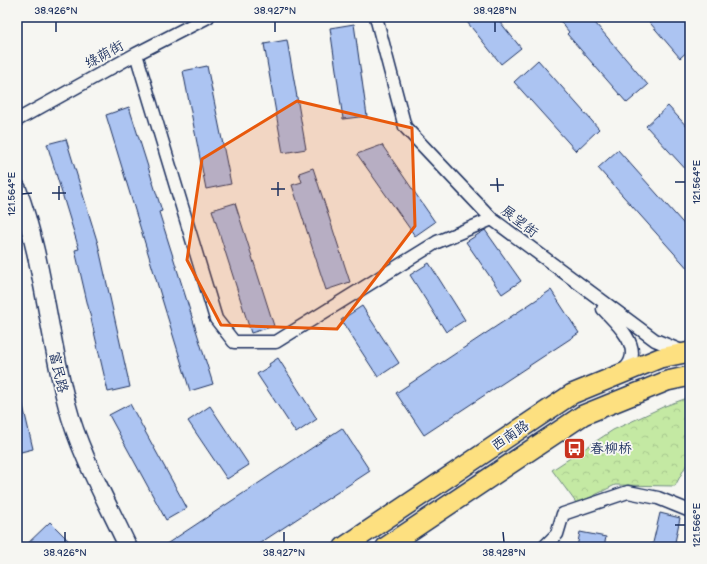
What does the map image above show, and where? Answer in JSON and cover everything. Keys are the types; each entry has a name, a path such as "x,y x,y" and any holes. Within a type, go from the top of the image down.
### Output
{"main road":[{"name":"西南路","path":"344,547 572,394 660,358 689,353"},
{"name":"西南路","path":"386,547 582,415 667,381 690,376"}],"street":[{"name":"展望街","path":"376,17 405,127 492,219 655,340 689,353"},
{"name":"绿荫街","path":"17,120 200,19"},
{"path":"136,54 216,319 234,342 276,342 437,242 492,219"},
{"name":"富民路","path":"17,188 28,222 67,406 84,450 128,547"},
{"path":"578,284 612,318 625,335 631,348 631,360 621,374"},
{"path":"544,547 557,534 563,514 628,492 658,498 690,511"}],"highlighted area":[{"path":"297,101 412,128 415,226 337,329 221,325 187,260 202,159"}],"green space":[{"path":"690,397 690,458 675,486 615,485 577,504 552,470 613,430 665,406"}],"building":[{"path":"463,17 496,17 521,48 501,64"},
{"path":"557,17 590,17 648,85 627,103 567,34 569,32"},
{"path":"645,17 683,17 690,25 690,49 680,58"},
{"path":"354,24 367,116 343,119 330,28"},
{"path":"287,40 306,149 283,153 264,44"},
{"path":"538,60 599,129 576,151 514,82"},
{"path":"207,66 231,184 206,189 183,71"},
{"path":"668,106 690,130 690,174 646,126"},
{"path":"129,107 162,211 159,212 213,384 190,391 106,115"},
{"path":"66,139 98,244 130,387 108,392 75,250 79,249 47,144"},
{"path":"382,145 435,222 415,236 357,154"},
{"path":"618,150 690,231 690,271 598,168"},
{"path":"313,168 350,282 326,290 292,185 302,182 299,173"},
{"path":"235,203 274,326 251,333 212,210"},
{"path":"485,230 521,281 502,294 466,242"},
{"path":"429,263 465,320 446,332 410,275"},
{"path":"551,290 579,333 424,435 396,393"},
{"path":"362,306 399,363 378,377 341,320"},
{"path":"278,358 317,419 296,433 257,374 270,366 269,364"},
{"path":"17,397 21,397 33,449 17,453"},
{"path":"130,404 187,508 166,520 109,415"},
{"path":"210,406 249,465 227,479 188,421"},
{"path":"342,428 370,471 254,547 162,547"},
{"path":"660,513 680,518 674,547 652,547"},
{"path":"50,522 75,547 24,547"},
{"path":"580,532 606,537 604,547 577,547"}],"place":[{"name":"春柳桥","path":"575,448"}]}
